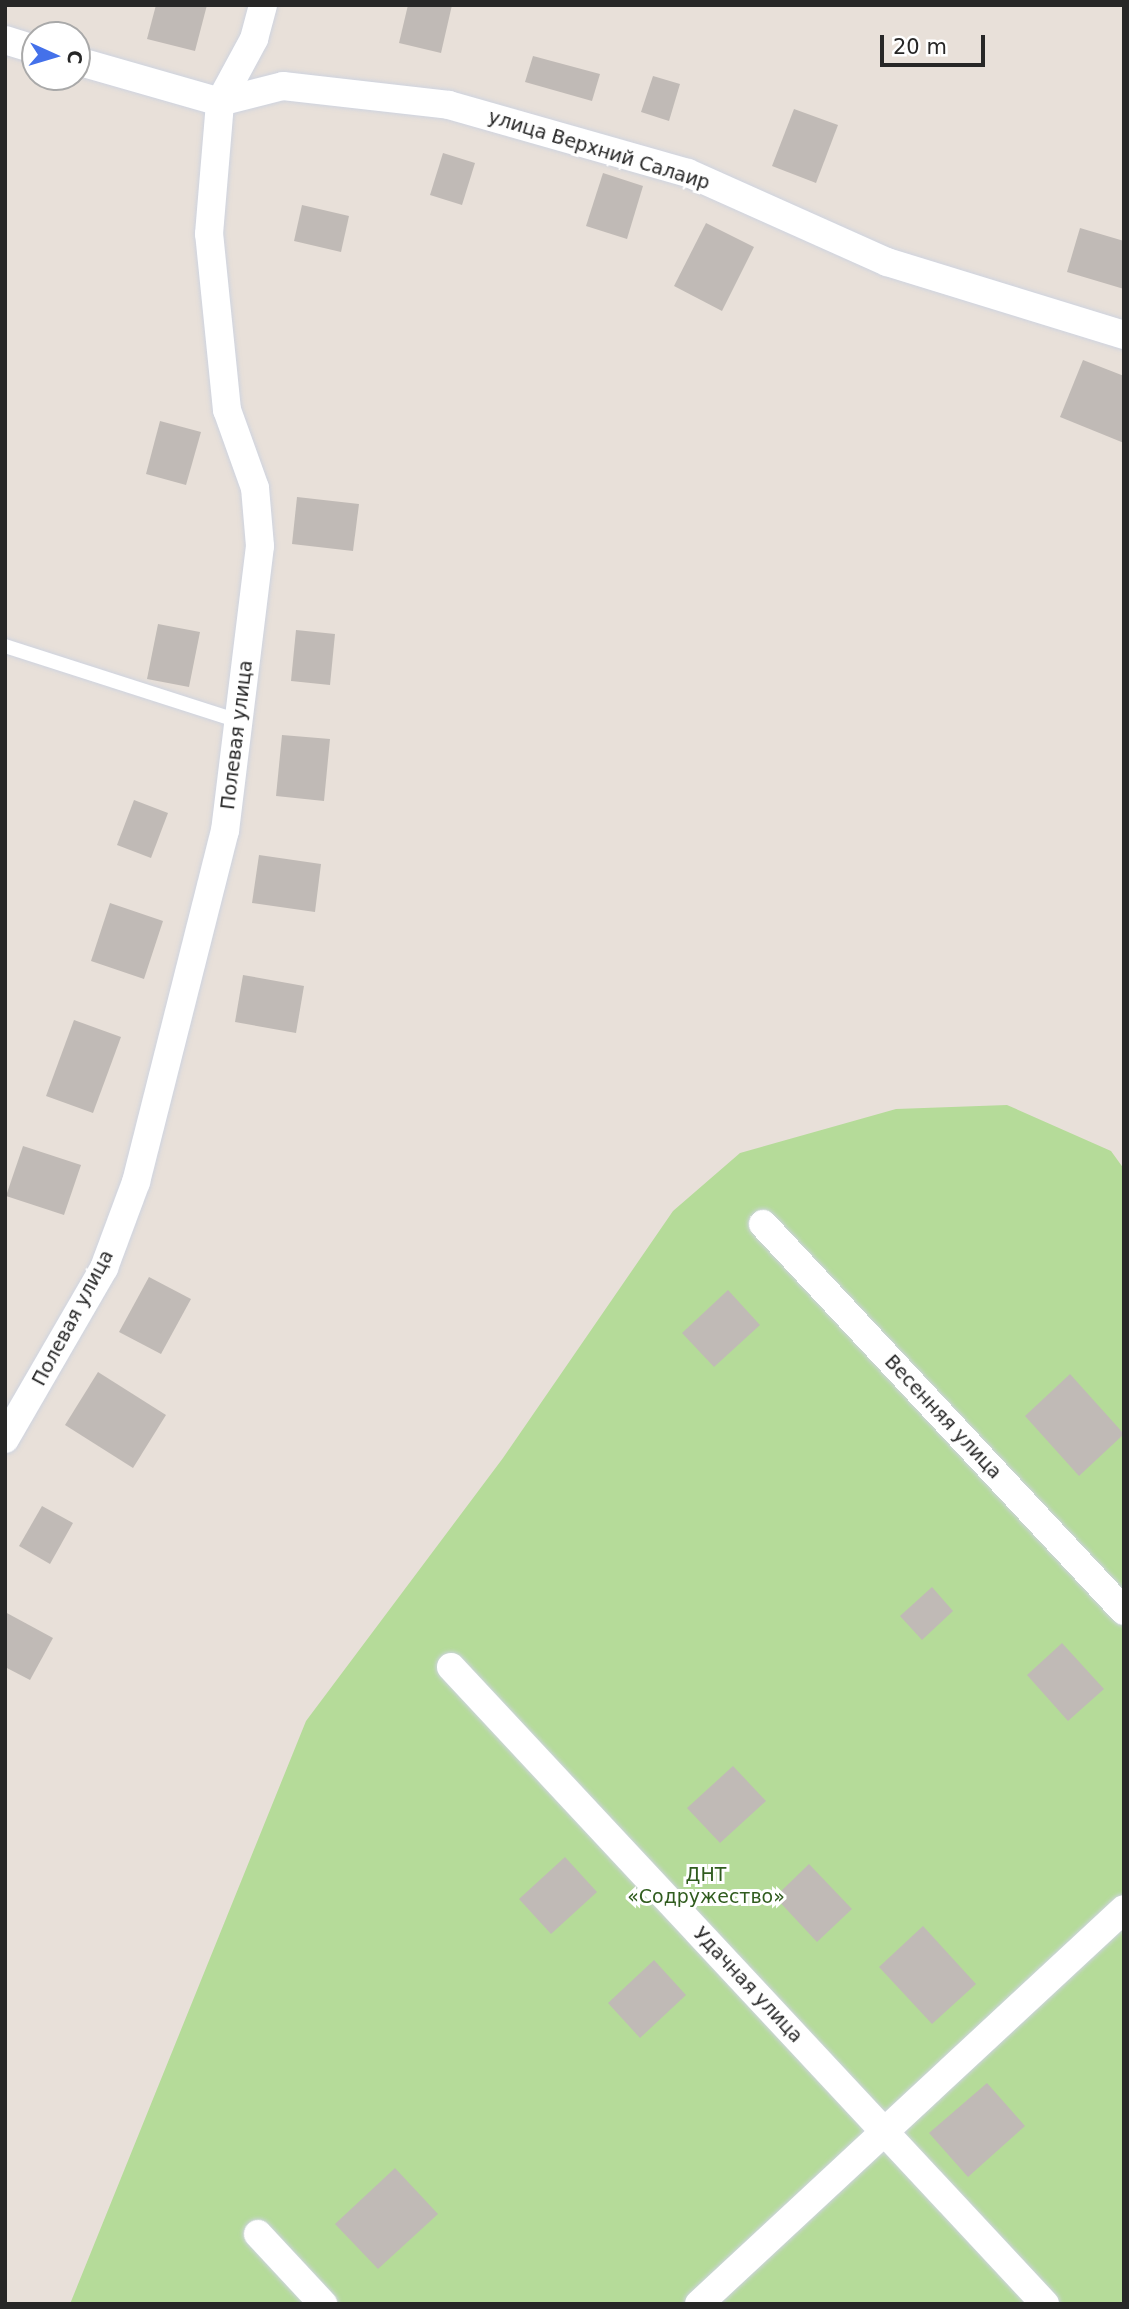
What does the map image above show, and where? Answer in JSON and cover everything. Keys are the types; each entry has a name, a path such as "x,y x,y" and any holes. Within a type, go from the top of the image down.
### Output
{"street":[{"name":"Полевая улица","path":"5,1439 104,1268 136,1182 225,831 260,546 256,488 227,410 209,233 219,102 254,40 263,5"},
{"path":"91,65 219,102"},
{"name":"улица Верхний Салаир","path":"219,102 283,86 449,105 688,173 887,262 1124,335"},
{"name":"Весенняя улица","path":"763,1224 1124,1611"},
{"name":"Удачная улица","path":"451,1667 1045,2304"},
{"path":"699,2304 1124,1909"},
{"path":"258,2234 323,2304"}],"lane":[{"path":"5,646 239,721"}],"green space":[{"name":"ДНТ «Содружество»","path":"1007,1105 1111,1151 1124,1169 1124,2304 70,2304 306,1721 503,1458 673,1211 740,1153 896,1109"}],"building":[{"path":"156,5 207,5 195,51 147,39"},
{"path":"408,5 452,5 441,53 399,43"},
{"path":"533,56 600,74 592,101 525,82"},
{"path":"653,76 680,84 669,121 641,112"},
{"path":"794,109 838,125 816,183 772,166"},
{"path":"443,153 475,163 462,205 430,195"},
{"path":"603,173 643,186 627,239 586,226"},
{"path":"302,205 349,216 341,252 294,241"},
{"path":"706,223 754,247 722,311 674,286"},
{"path":"1080,228 1124,241 1124,289 1067,272"},
{"path":"1083,360 1124,376 1124,443 1060,417"},
{"path":"160,421 201,432 186,485 146,474"},
{"path":"297,497 359,504 353,551 292,544"},
{"path":"158,624 200,632 189,687 147,679"},
{"path":"296,630 335,634 330,685 291,681"},
{"path":"282,735 330,739 324,801 276,796"},
{"path":"134,800 168,813 151,858 117,845"},
{"path":"259,855 321,864 315,912 252,903"},
{"path":"110,903 163,921 144,979 91,961"},
{"path":"243,975 304,986 296,1033 235,1022"},
{"path":"74,1020 121,1037 93,1113 46,1096"},
{"path":"23,1146 81,1165 64,1215 6,1196"},
{"path":"149,1277 191,1299 161,1354 119,1332"},
{"path":"728,1290 760,1325 714,1367 682,1333"},
{"path":"98,1372 166,1415 133,1468 65,1425"},
{"path":"1070,1374 1124,1434 1079,1476 1025,1416"},
{"path":"42,1506 73,1523 50,1564 19,1546"},
{"path":"932,1587 953,1611 922,1640 900,1616"},
{"path":"5,1612 53,1638 30,1680 5,1667"},
{"path":"1062,1643 1104,1689 1068,1721 1027,1675"},
{"path":"733,1766 766,1801 720,1843 687,1808"},
{"path":"565,1857 597,1892 551,1934 519,1899"},
{"path":"809,1864 852,1909 817,1942 775,1897"},
{"path":"923,1926 976,1984 932,2024 879,1967"},
{"path":"654,1960 686,1995 640,2038 608,2003"},
{"path":"987,2083 1025,2126 968,2177 929,2133"},
{"path":"395,2168 438,2214 378,2269 335,2224"}]}
